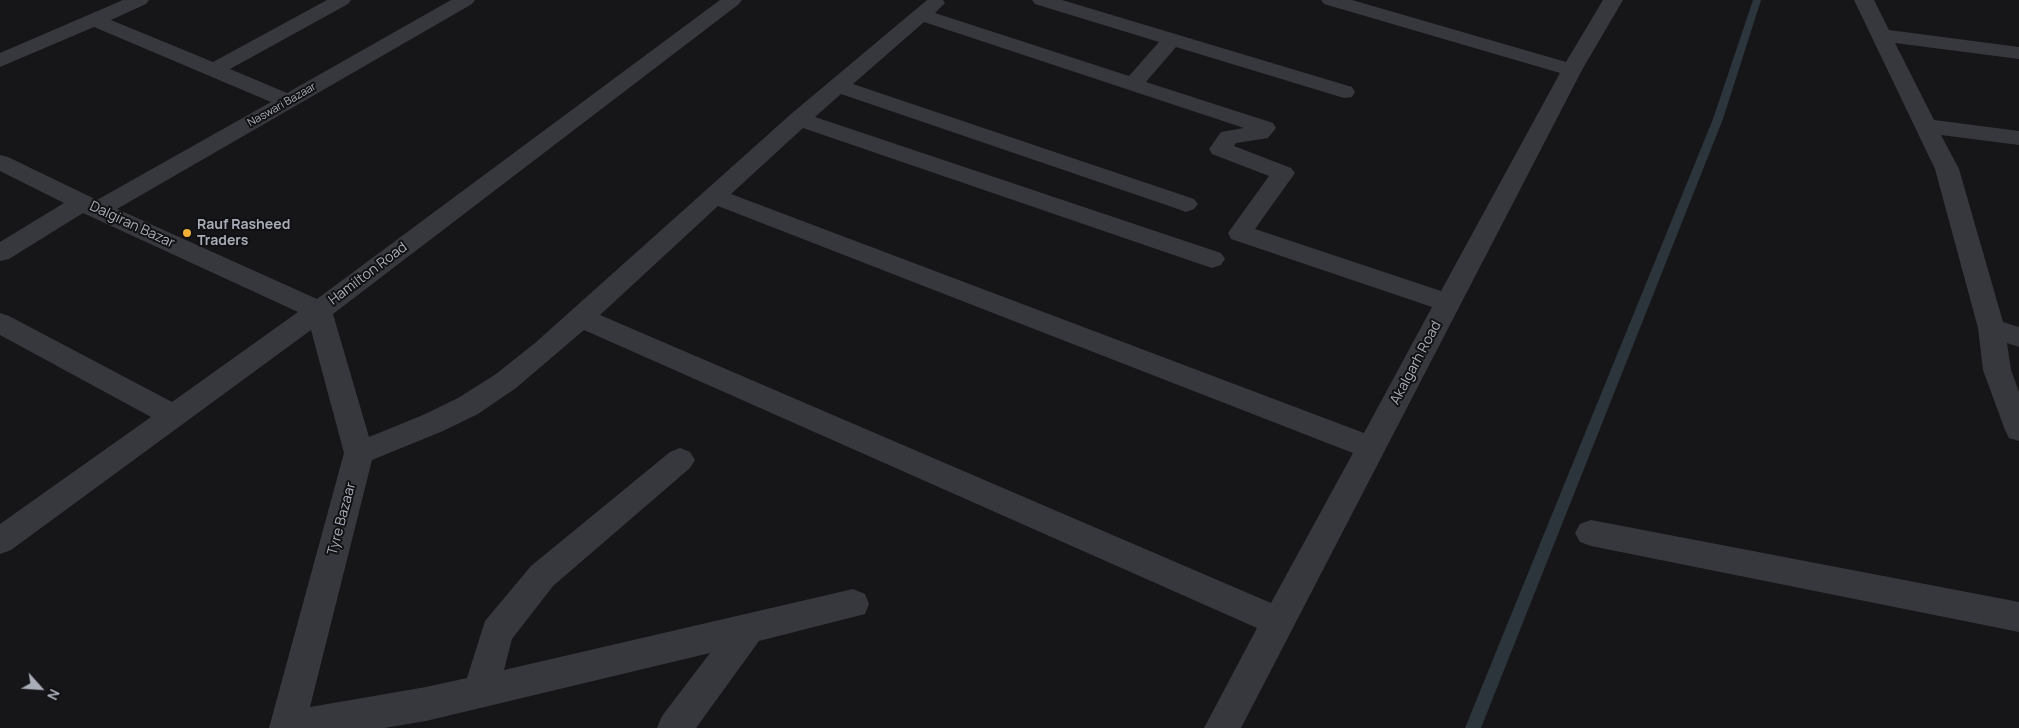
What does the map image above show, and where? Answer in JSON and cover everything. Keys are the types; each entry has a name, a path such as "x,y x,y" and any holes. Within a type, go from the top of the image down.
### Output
{"street":[{"path":"0,61 139,0"},
{"path":"214,70 341,0"},
{"name":"Naswari Bazaar","path":"0,253 288,101 465,0"},
{"name":"Hamilton Road","path":"0,541 319,311 732,0"},
{"path":"1042,0 1344,92"},
{"path":"1331,0 1572,70"},
{"name":"Akalgarh Road","path":"1222,728 1572,70 1613,0"},
{"path":"1864,0 1947,169 1991,328 1997,370 2019,430"},
{"path":"319,311 359,453 433,423 483,398 544,350 799,119 930,7 1133,84 1265,128 1260,133 1229,137 1220,149 1283,172 1240,233 1448,303"},
{"path":"94,20 288,101"},
{"path":"1881,34 2019,52"},
{"path":"1133,84 1172,40"},
{"path":"838,86 1186,204"},
{"path":"799,119 1212,259"},
{"path":"1926,126 2019,138"},
{"name":"Dalgiran Bazar","path":"0,162 90,206 319,311"},
{"path":"714,196 1371,448"},
{"path":"580,317 1278,622"},
{"path":"0,323 173,416"},
{"path":"1991,328 2019,337"},
{"name":"Tyre Bazaar","path":"287,728 359,453"},
{"path":"481,691 497,632 542,576 680,460"},
{"path":"1591,533 2019,617"},
{"path":"287,728 426,704 853,604"},
{"path":"674,728 749,628"}],"waterway":[{"path":"1473,728 1718,119 1757,0"}],"place":[{"name":"Rauf Rasheed Traders","path":"187,233"}]}
